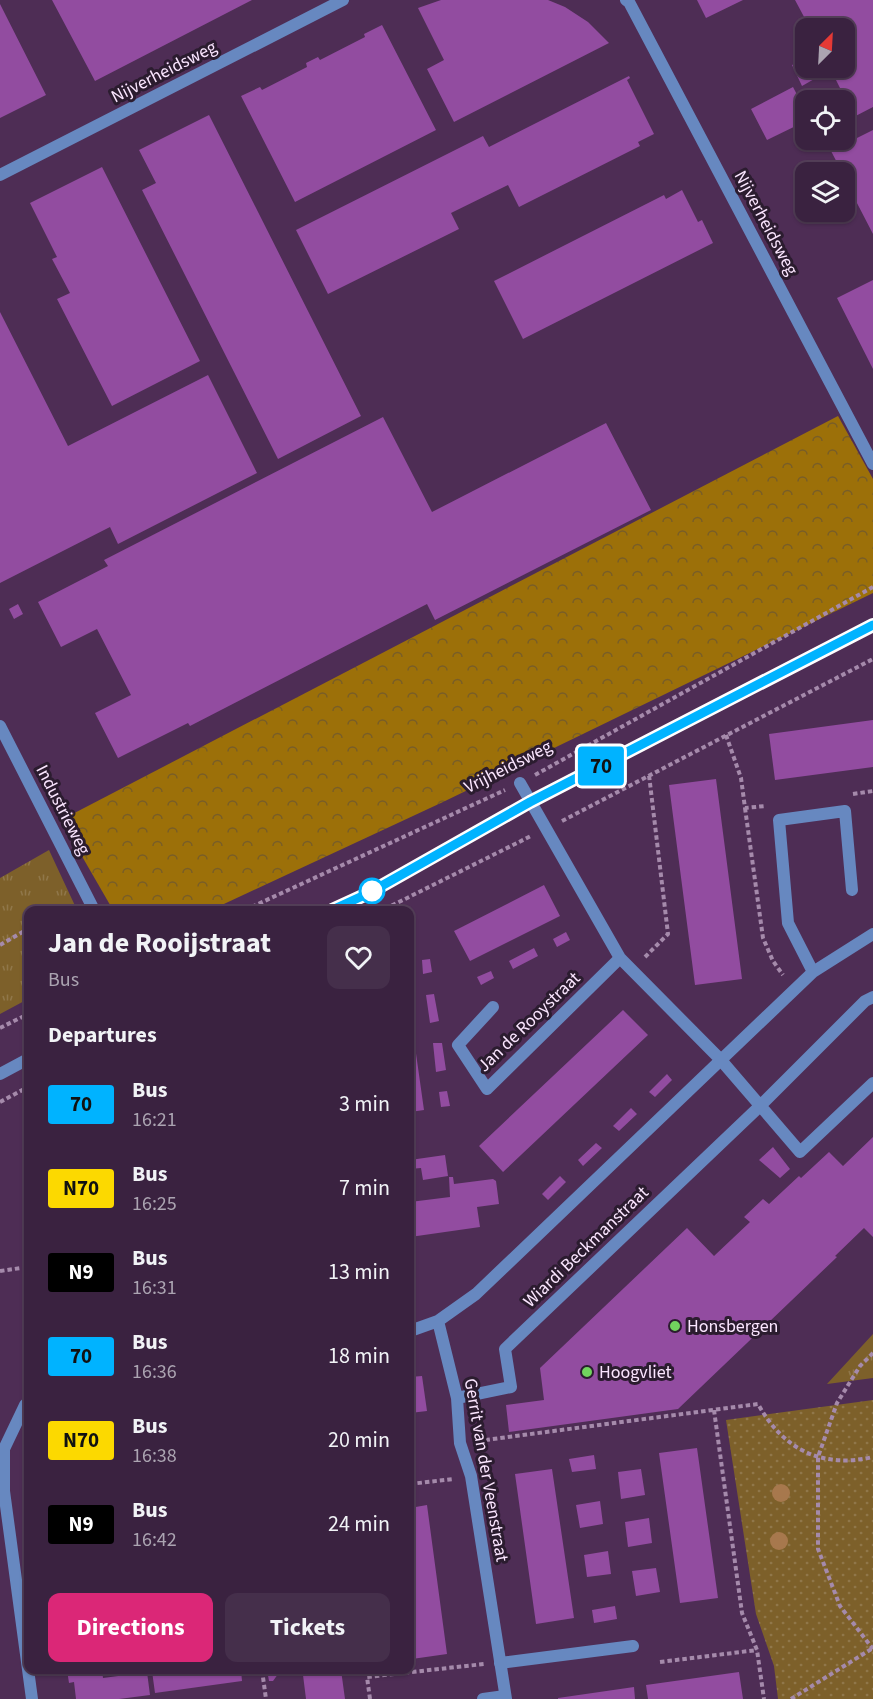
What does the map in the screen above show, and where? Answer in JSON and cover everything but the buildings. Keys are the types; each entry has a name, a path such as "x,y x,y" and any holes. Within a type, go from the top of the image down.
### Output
{"street":[{"name":"Nijverheidsweg","path":"0,175 343,0"},
{"name":"Nijverheidsweg","path":"626,0 873,464"},
{"path":"341,906 369,893 530,802 873,625"},
{"name":"Industrieweg","path":"0,726 92,906"},
{"path":"519,783 620,958 720,1059 800,1152 873,1083"},
{"path":"813,972 788,923 779,820 845,811 852,890"},
{"path":"414,1329 438,1320 476,1294 813,972 873,934"},
{"name":"Jan de Rooystraat","path":"493,1007 458,1044 487,1089 620,958"},
{"name":"Wiardi Beckmanstraat","path":"457,1398 511,1387 505,1349 761,1105 865,1001 873,997"},
{"path":"0,1074 24,1061"},
{"name":"Gerrit van der Veenstraat","path":"438,1320 457,1398 460,1443 471,1476 505,1698 483,1699"},
{"path":"24,1407 4,1449 2,1492 24,1644"},
{"path":"500,1662 633,1646"},
{"path":"28,1674 32,1699"}],"path":[{"name":"Vrijheidsweg","path":"253,906 519,783 873,587"},
{"path":"389,906 547,828 873,659"},
{"path":"726,735 741,778 763,938 773,961 794,990"},
{"path":"632,970 668,934 650,775"},
{"path":"846,795 873,791"},
{"path":"745,808 766,806"},
{"path":"0,945 24,931"},
{"path":"0,1028 24,1016"},
{"path":"0,1102 24,1090"},
{"path":"0,1271 24,1268"},
{"path":"791,1699 873,1649 840,1606 818,1549 818,1457 837,1403 860,1366 873,1353"},
{"path":"460,1443 758,1404 776,1431 795,1447 818,1457 837,1461 856,1461 873,1457"},
{"path":"714,1410 742,1613 758,1650 764,1699"},
{"path":"414,1483 471,1476"},
{"path":"660,1662 758,1650"},
{"path":"414,1672 500,1662"},
{"path":"263,1674 266,1699"},
{"path":"370,1699 367,1677 394,1674"}],"green space":[{"path":"838,416 873,479 873,593 443,802 220,906 111,906 61,820"},
{"path":"49,850 75,906 24,906 24,1001 0,1014 0,878"},
{"path":"873,1334 873,1378 827,1384"},
{"path":"873,1400 873,1699 778,1699 774,1666 756,1614 726,1420"}],"bus line":[{"name":"70","path":"341,906 369,893 530,802 873,625"}],"place":[{"name":"Honsbergen","path":"675,1326"},
{"name":"Hoogvliet","path":"587,1372"}]}
